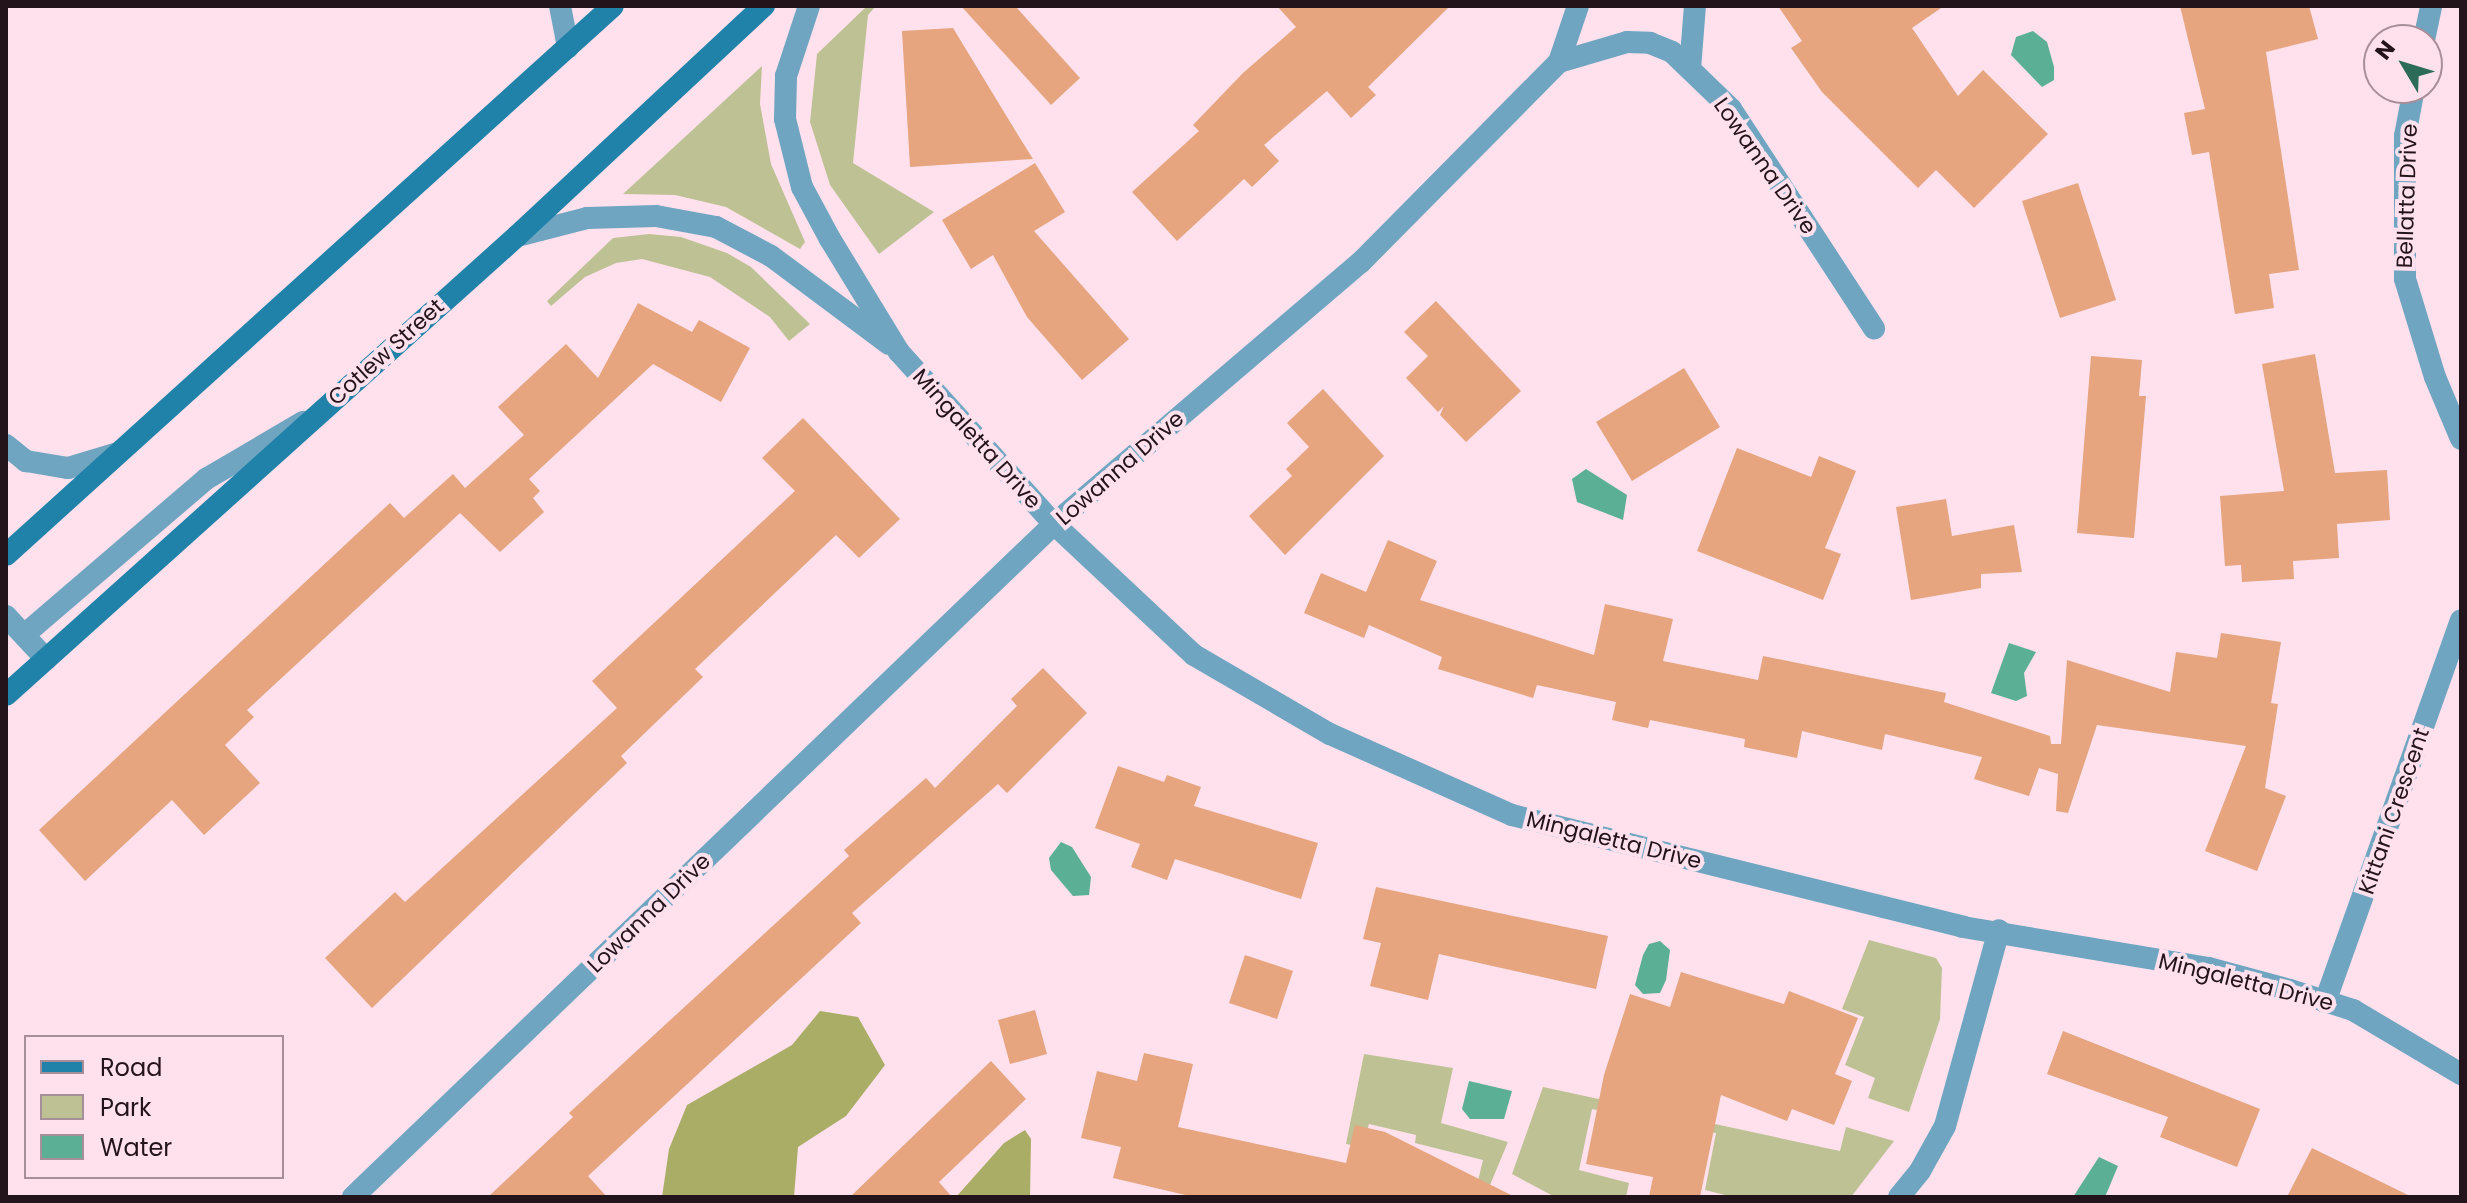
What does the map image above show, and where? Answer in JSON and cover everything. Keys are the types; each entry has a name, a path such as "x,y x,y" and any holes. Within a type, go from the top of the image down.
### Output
{"main road":[{"path":"6,555 613,6"},
{"name":"Cotlew Street","path":"6,695 517,236 764,6"}],"street":[{"path":"560,6 568,47"},
{"name":"Mingaletta Drive","path":"809,6 786,76 785,119 802,187 899,352"},
{"path":"1559,62 1578,6"},
{"path":"1690,69 1695,6"},
{"name":"Lowanna Drive","path":"361,1194 1054,524 1361,262 1559,62 1598,47 1650,43 1672,52 1731,109 1874,328"},
{"name":"Bellatta Drive","path":"2411,104 2405,136 2405,279 2435,377 2461,439"},
{"name":"Mingaletta Drive","path":"517,236 587,218 656,216 716,227 771,256 899,352 1054,524 1194,655 1330,734 1512,815 1963,927 1999,930 2209,968 2353,1010 2461,1074"},
{"path":"24,635 206,479 318,413"},
{"path":"6,445 26,461 68,468 118,453"},
{"path":"6,616 46,659"},
{"name":"Kittani Crescent","path":"2325,1002 2461,621"},
{"path":"1899,1197 1920,1171 1945,1126 1999,930"}],"green space":[{"path":"867,6 876,6 868,15 853,163 934,212 879,254 830,185 810,122 817,54"},
{"path":"762,66 760,104 771,164 805,242 800,249 726,207 675,195 623,194"},
{"path":"649,234 681,237 727,253 751,267 810,324 789,341 770,317 710,277 642,259 616,263 585,277 551,306 547,301 613,238"},
{"path":"1869,940 1936,958 1942,968 1940,1019 1909,1112 1868,1098 1875,1078 1845,1065 1864,1017 1842,1009"},
{"path":"1364,1054 1453,1068 1441,1123 1508,1142 1485,1197 1474,1197 1483,1160 1415,1143 1416,1135 1369,1124 1362,1147 1346,1144"},
{"path":"1543,1087 1840,1151 1846,1127 1894,1141 1851,1197 1733,1197 1705,1190 1716,1133 1592,1109 1579,1170 1629,1183 1626,1197 1555,1197 1512,1174"}],"shaded area":[{"path":"820,1011 858,1017 885,1065 846,1116 798,1147 794,1197 662,1197 669,1149 687,1105 792,1045"},
{"path":"1025,1130 1031,1139 1030,1197 956,1197 1004,1143"}],"water":[{"path":"2033,31 2047,42 2054,67 2054,80 2042,87 2011,55 2016,37"},
{"path":"1586,469 1627,495 1623,520 1577,502 1572,479"},
{"path":"2009,643 2036,652 2024,673 2027,696 2016,701 1991,693"},
{"path":"1061,842 1072,847 1091,877 1089,895 1073,896 1051,870 1049,858"},
{"path":"1660,941 1670,950 1666,980 1660,993 1643,994 1635,985 1643,955 1649,944"},
{"path":"1469,1081 1512,1091 1504,1119 1470,1119 1462,1109"},
{"path":"2099,1157 2118,1166 2105,1197 2073,1197"}],"building":[{"path":"961,6 1015,6 1080,78 1051,105"},
{"path":"1277,6 1450,6 1368,87 1376,95 1351,118 1327,91 1264,145 1279,161 1252,187 1244,179 1177,241 1132,192 1199,131 1193,125 1243,73 1296,27"},
{"path":"1778,6 1944,6 1912,28 1958,96 1983,70 2048,134 1974,208 1936,170 1918,188 1822,92 1791,48 1802,41"},
{"path":"2180,6 2309,6 2318,39 2266,52 2299,270 2269,274 2274,308 2235,314 2209,152 2192,155 2184,113 2205,109"},
{"path":"953,28 1033,159 910,167 902,31"},
{"path":"1035,163 1065,212 1034,231 1129,339 1082,380 1027,317 993,255 971,269 942,220"},
{"path":"2078,183 2116,300 2060,318 2022,201"},
{"path":"1436,301 1521,391 1466,442 1440,415 1444,406 1438,412 1406,378 1428,356 1404,332"},
{"path":"638,303 692,332 699,320 750,348 721,402 653,364 529,479 540,491 533,498 544,512 500,552 460,513 247,710 254,717 225,745 260,783 204,835 172,800 85,881 39,830 390,503 404,518 453,474 465,488 524,435 498,407 566,344 598,378"},
{"path":"2315,354 2335,473 2387,470 2390,520 2337,524 2339,558 2293,561 2294,579 2242,582 2241,565 2225,566 2220,496 2284,491 2262,364"},
{"path":"2091,356 2142,360 2139,396 2146,396 2134,538 2077,533"},
{"path":"1684,368 1720,427 1632,481 1596,422"},
{"path":"1323,389 1384,456 1285,555 1249,516 1292,476 1286,469 1309,447 1287,423"},
{"path":"803,418 900,519 859,558 836,535 695,669 703,677 621,756 627,763 372,1008 325,958 395,892 405,902 617,708 592,681 795,491 762,458"},
{"path":"1737,448 1811,477 1819,456 1856,471 1825,548 1841,554 1823,600 1697,551"},
{"path":"1946,499 1952,536 2014,525 2022,572 1981,574 1981,588 1911,600 1896,507"},
{"path":"1388,540 1437,561 1420,600 1594,655 1605,604 1673,619 1663,661 1758,680 1763,656 1946,693 1944,702 2050,736 2051,744 2061,744 2067,660 2170,692 2176,652 2217,658 2221,633 2281,642 2271,703 2278,704 2265,788 2286,796 2257,871 2205,851 2246,746 2097,725 2068,813 2056,811 2058,774 2039,768 2029,796 1974,779 1982,757 1885,734 1882,750 1802,731 1797,758 1744,747 1745,739 1650,720 1648,728 1612,720 1616,702 1537,685 1533,698 1438,669 1442,657 1369,625 1364,638 1304,613 1321,573 1366,592"},
{"path":"1043,668 1087,713 1007,793 998,784 852,913 861,923 588,1176 607,1197 488,1197 573,1117 569,1113 849,856 844,850 926,778 935,788 1017,706 1011,699"},
{"path":"1118,766 1164,782 1167,775 1201,787 1194,806 1318,843 1301,899 1175,859 1167,880 1131,867 1140,844 1095,828"},
{"path":"1376,887 1608,936 1596,989 1439,954 1428,1000 1370,986 1381,943 1363,939"},
{"path":"1245,955 1293,971 1277,1019 1229,1003"},
{"path":"1681,972 1784,1004 1789,991 1858,1018 1835,1074 1852,1081 1834,1125 1792,1109 1787,1121 1721,1095 1700,1197 1649,1197 1653,1177 1586,1164 1604,1075 1630,994 1670,1007"},
{"path":"1035,1010 1047,1054 1010,1064 998,1020"},
{"path":"2063,1031 2260,1109 2237,1167 2160,1137 2168,1117 2047,1074"},
{"path":"1144,1053 1193,1064 1178,1127 1346,1163 1355,1125 1385,1132 1515,1197 1194,1197 1113,1178 1121,1147 1081,1138 1097,1071 1137,1081"},
{"path":"991,1061 1026,1099 939,1182 952,1197 850,1197"},
{"path":"2312,1148 2412,1197 2287,1197"}]}
